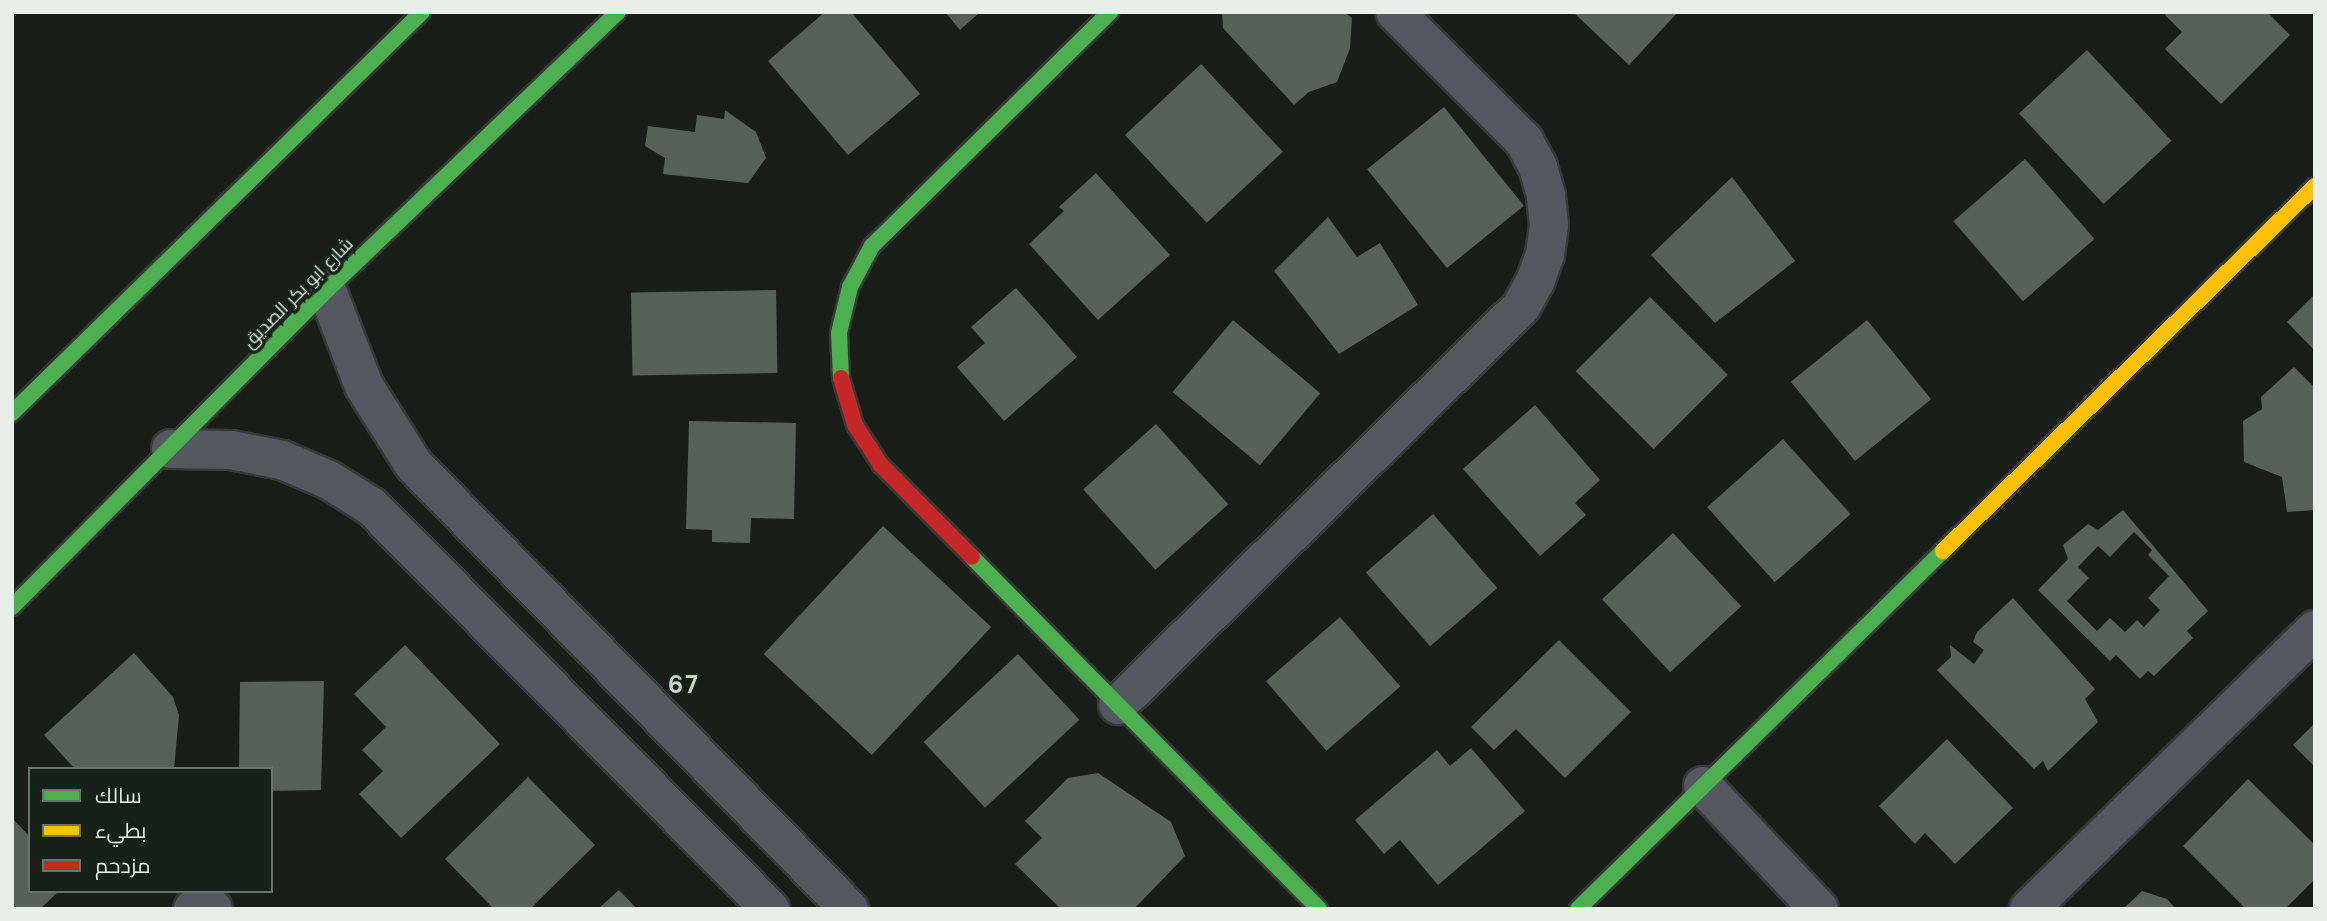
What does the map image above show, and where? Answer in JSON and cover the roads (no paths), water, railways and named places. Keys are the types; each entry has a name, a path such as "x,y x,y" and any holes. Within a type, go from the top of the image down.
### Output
{"street":[{"path":"12,413 422,12"},
{"name":"شارع ابو بكر الصديق","path":"12,607 327,290 618,12"},
{"path":"1110,12 872,246 850,287 839,333 844,391 855,425 881,465 1319,909"},
{"path":"1118,705 1521,307 1535,282 1545,254 1549,225 1546,195 1538,167 1524,141 1395,12"},
{"path":"1578,909 2315,186"},
{"path":"327,290 364,386 414,465 849,909"},
{"path":"171,449 231,450 282,460 329,480 372,507 577,711 770,909"},
{"path":"2029,909 2315,630"},
{"path":"577,711 612,668"},
{"path":"1703,786 1819,909"},
{"path":"193,909 214,909"}],"district":[{"name":"67","path":"684,685"}]}
